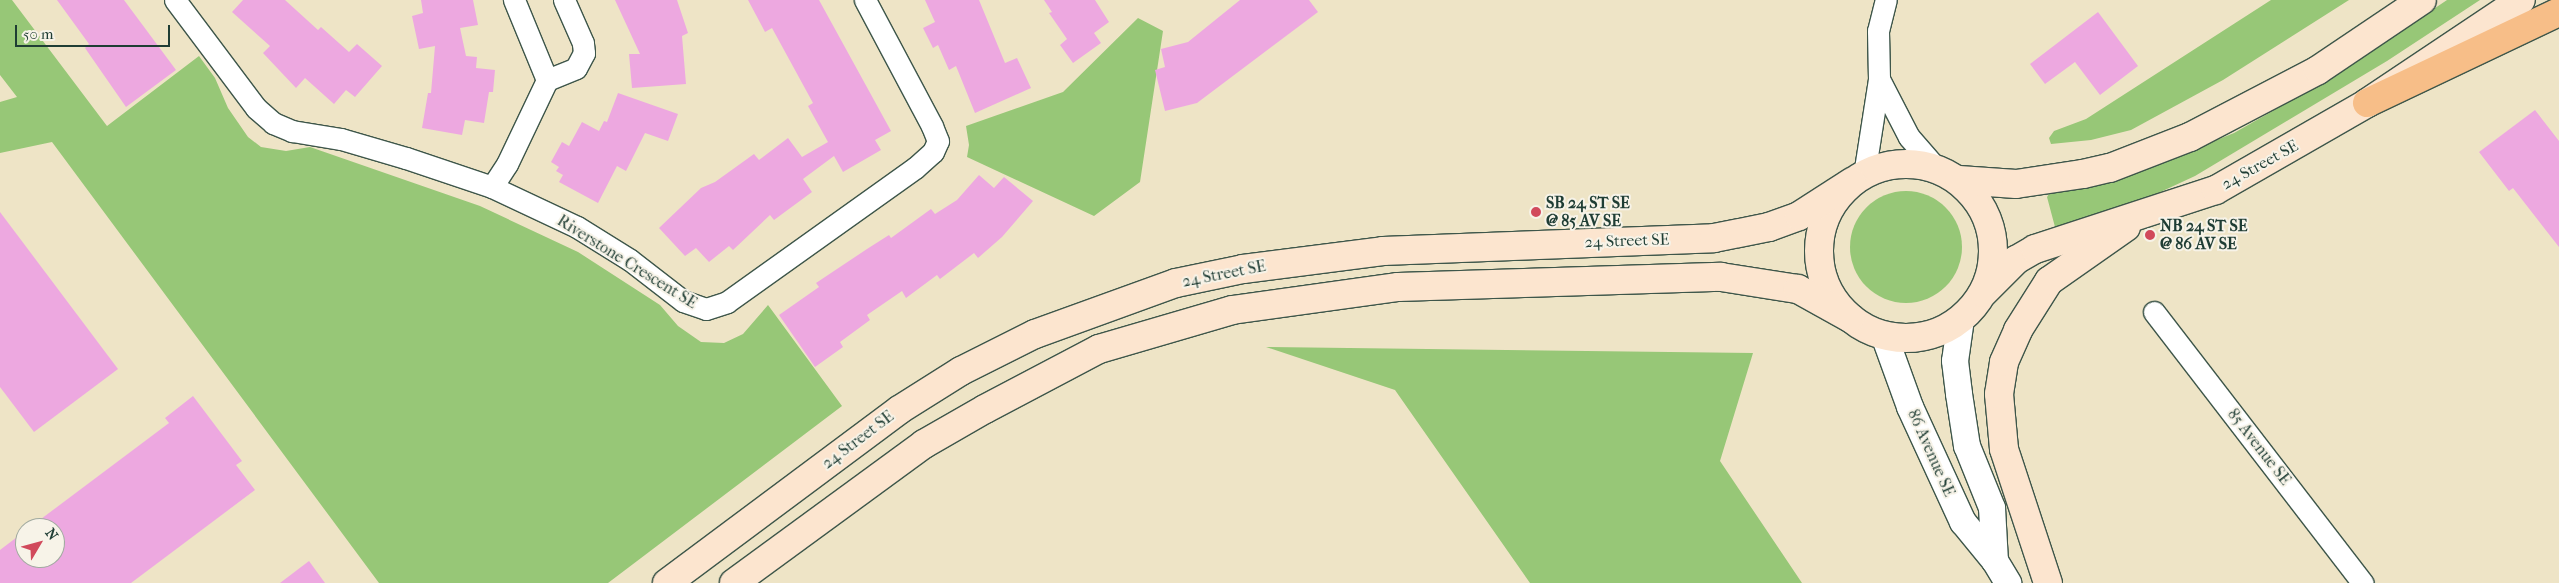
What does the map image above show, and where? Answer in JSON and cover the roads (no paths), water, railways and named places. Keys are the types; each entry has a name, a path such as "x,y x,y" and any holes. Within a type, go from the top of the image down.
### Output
{"highway":[{"path":"2367,103 2559,12"}],"main road":[{"path":"1850,318 1838,305 1824,281 1819,247 1825,217 1833,202 1858,178 1898,164 1948,175 2016,184 2110,168 2176,143 2254,106 2318,70 2422,0"},
{"name":"24 Street SE","path":"1983,294 2016,260 2035,249 2216,190 2367,103 2521,0"},
{"path":"734,583 924,444 985,409 1099,350 1232,310 1398,287 1721,277 1798,289 1884,335 1909,338 1925,336 1961,319 1983,294 1992,266 1993,238 1982,207 1948,175"},
{"name":"24 Street SE","path":"667,583 899,410 961,372 1035,334 1176,283 1243,269 1383,250 1714,238 1769,228 1791,219 1858,178"},
{"path":"2048,583 2004,449 1999,394 2004,362 2018,330 2048,281 2142,214"}],"street":[{"name":"Riverstone Crescent SE","path":"175,0 256,108 273,123 292,131 340,140 406,158 492,187 577,227 630,260 690,305 706,309 720,306 915,168 933,152 938,141 932,126 865,0"},
{"path":"514,0 547,80"},
{"path":"492,187 507,164 547,80 576,68 584,53 583,44 564,0"},
{"path":"1858,178 1879,80 1877,40 1886,0"},
{"path":"1879,80 1909,137 1948,175"},
{"name":"85 Avenue SE","path":"2154,312 2363,583"},
{"name":"86 Avenue SE","path":"1961,319 1955,361 1967,446 1992,508 2001,572"},
{"name":"86 Avenue SE","path":"1884,335 1910,407 1963,522 2001,572"}],"place":[{"name":"SB 24 ST SE @ 85 AV SE","path":"1536,212"},
{"name":"NB 24 ST SE @ 86 AV SE","path":"2150,235"}]}
